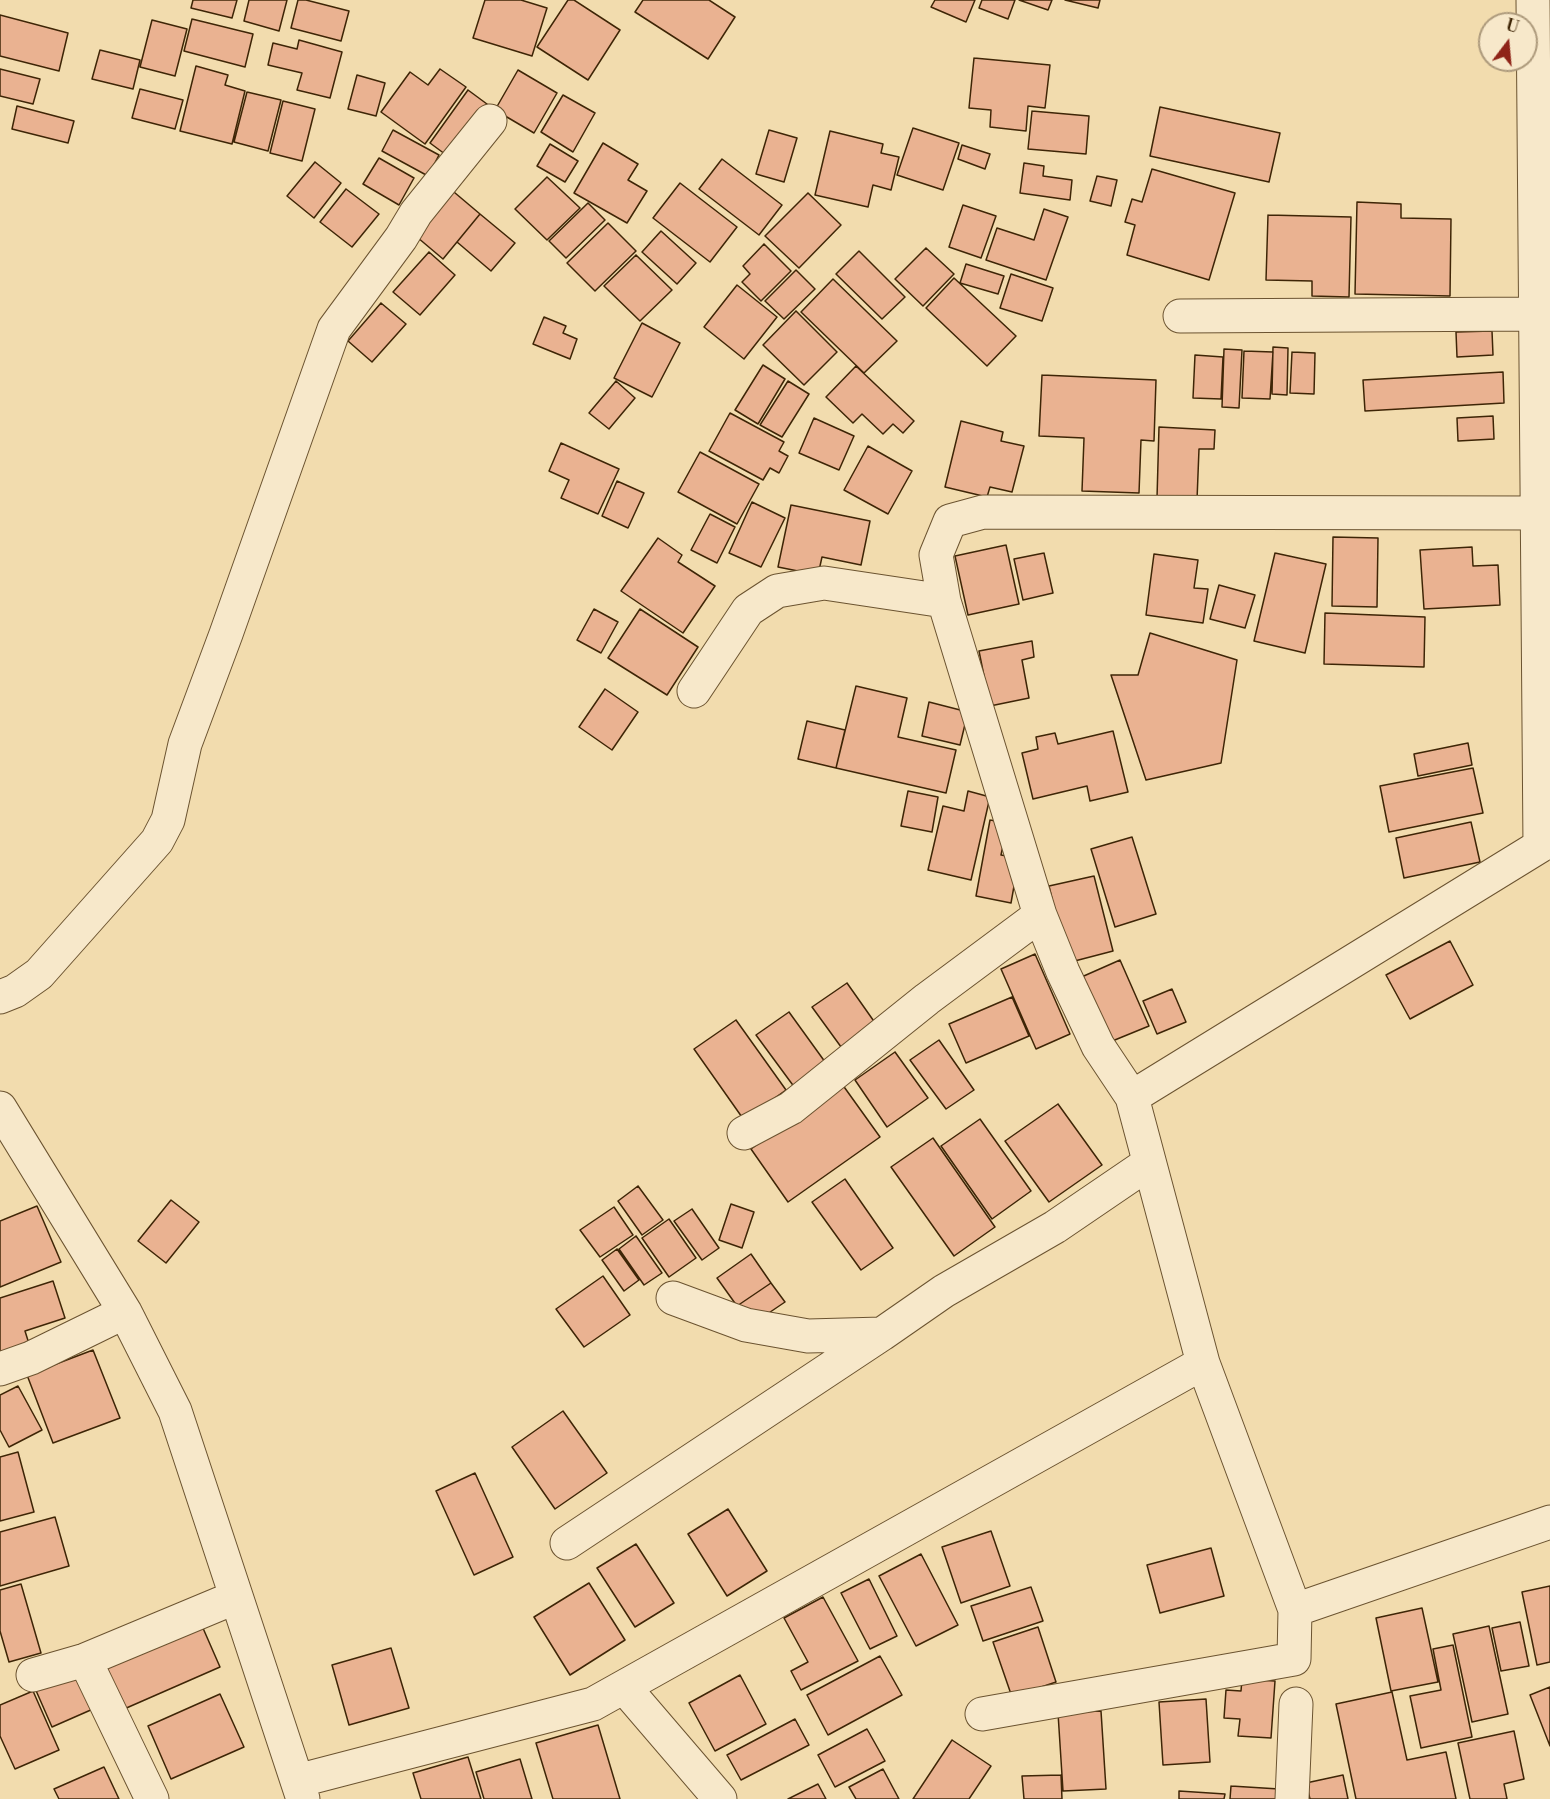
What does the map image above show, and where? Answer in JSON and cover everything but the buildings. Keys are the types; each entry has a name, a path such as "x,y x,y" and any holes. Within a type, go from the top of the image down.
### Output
{"street":[{"path":"1132,1097 1545,855 1537,513 1533,0"},
{"path":"0,997 15,991 39,974 157,841 168,820 185,744 334,329 401,238 416,213 490,121"},
{"path":"1179,316 1536,315"},
{"path":"982,1714 1294,1659 1295,1610 1203,1363 1132,1097 1098,1046 1063,972 1040,915 944,601 936,555 950,521 983,512 1537,513"},
{"path":"694,691 748,610 777,591 824,583 944,601"},
{"path":"744,1133 791,1108 927,999 1040,915"},
{"path":"0,1108 124,1312 175,1412 300,1790 593,1704 1203,1363"},
{"path":"567,1543 944,1291 1055,1227 1149,1163"},
{"path":"673,1298 746,1325 798,1335 882,1334"},
{"path":"0,1369 30,1358 124,1312"},
{"path":"1295,1610 1550,1522"},
{"path":"33,1675 86,1660 236,1597"},
{"path":"86,1660 152,1799"},
{"path":"624,1687 720,1799"},
{"path":"1292,1799 1296,1704"}]}
